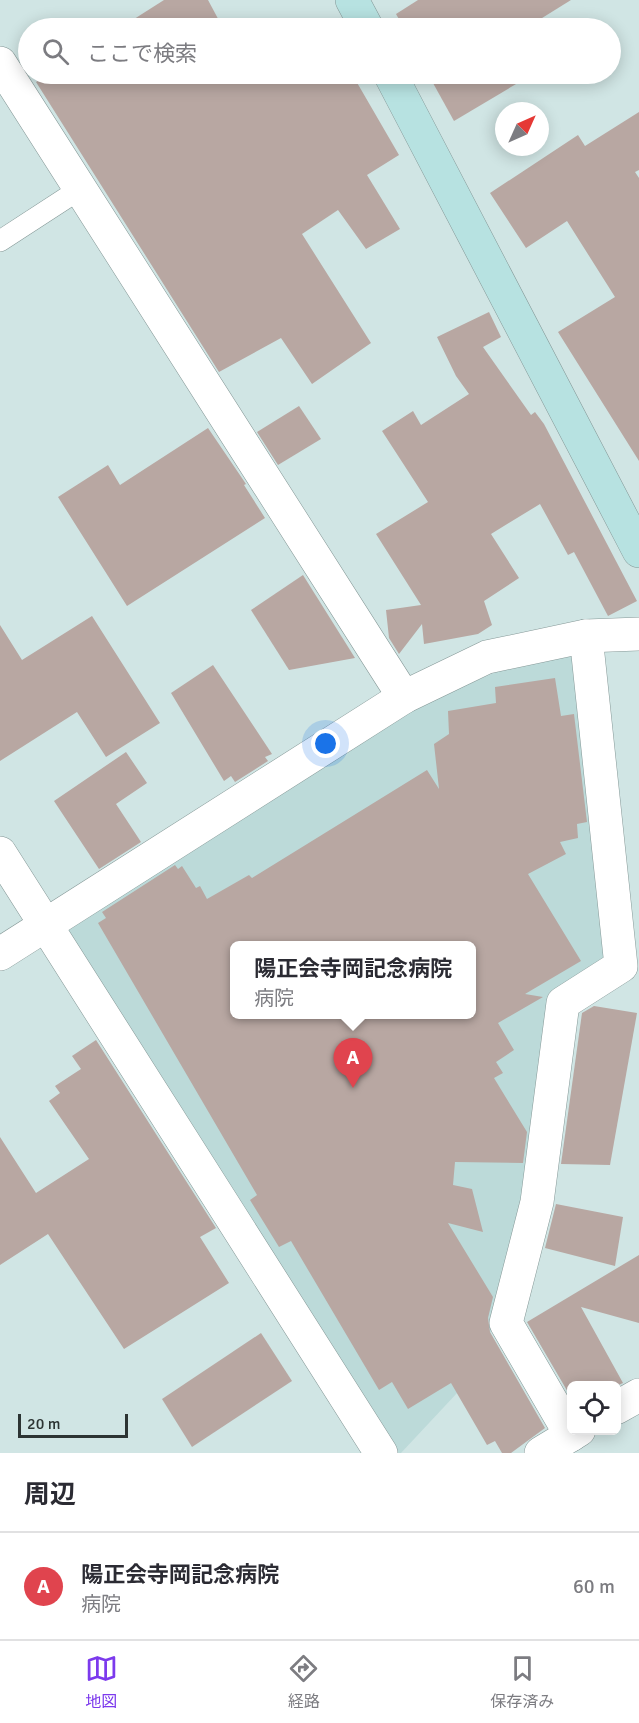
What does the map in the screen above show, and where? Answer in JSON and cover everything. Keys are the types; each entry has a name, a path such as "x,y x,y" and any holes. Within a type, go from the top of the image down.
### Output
{"street":[{"path":"352,0 362,18"},
{"path":"0,63 404,697"},
{"path":"395,84 639,551"},
{"path":"0,954 404,697 487,657 586,636 639,634"},
{"path":"567,1420 506,1323 537,1202 563,1003 621,966 586,636"},
{"path":"0,854 381,1453"},
{"path":"621,1405 639,1395"},
{"path":"541,1453 572,1435"}],"lane":[{"path":"0,241 80,189"}],"shaded area":[{"path":"578,654 610,953 558,987 508,1288 483,1351 458,1392 401,1453 393,1453 61,928 418,706 503,669"}],"building":[{"path":"164,0 208,0 218,18 136,18"},
{"path":"418,0 571,0 542,18 398,18 396,14"},
{"path":"37,84 358,84 399,155 367,175 400,229 366,249 338,210 302,234 371,343 312,384 281,338 219,372"},
{"path":"434,84 516,84 454,121"},
{"path":"639,112 639,170 635,172 639,178 639,461 558,332 615,297 567,221 526,248 490,193 578,135 585,146"},
{"path":"489,312 501,337 483,347 531,415 535,412 544,424 637,601 608,616 574,552 568,555 540,504 491,534 519,578 484,601 492,625 478,634 424,644 422,624 399,654 389,638 386,610 421,605 376,534 428,502 382,431 413,411 421,425 469,394 456,376 437,337"},
{"path":"299,406 321,439 278,465 257,432"},
{"path":"208,428 246,484 244,485 265,518 127,606 58,497 108,465 120,485"},
{"path":"303,575 355,658 289,670 251,610"},
{"path":"92,616 160,723 106,757 77,712 0,761 0,625 22,660"},
{"path":"213,665 272,754 265,757 268,761 235,782 231,776 224,781 171,693"},
{"path":"555,678 561,716 574,714 587,822 577,824 578,838 560,842 566,854 528,874 581,961 525,994 543,997 498,1023 514,1050 496,1062 503,1073 494,1078 527,1132 523,1163 455,1162 453,1185 472,1189 483,1232 448,1223 493,1297 488,1318 490,1332 545,1428 511,1453 502,1453 495,1441 487,1445 451,1383 408,1409 392,1382 379,1390 291,1241 279,1247 250,1200 257,1195 98,923 106,918 102,912 175,865 178,869 182,866 196,888 200,886 207,899 249,875 252,878 427,770 439,789 434,744 449,734 448,711 496,703 495,687"},
{"path":"126,752 147,783 116,804 141,842 99,869 54,801"},
{"path":"594,1006 637,1013 610,1165 561,1164 582,1013"},
{"path":"96,1040 216,1228 200,1237 229,1283 124,1349 48,1234 0,1265 0,1137 36,1193 89,1159 49,1101 60,1093 55,1086 81,1069 72,1056"},
{"path":"556,1204 623,1217 615,1266 545,1248"},
{"path":"639,1255 639,1323 581,1307 623,1383 621,1384 621,1381 567,1381 567,1390 527,1322"},
{"path":"261,1333 292,1381 192,1447 162,1399"}],"place":[{"name":"陽正会寺岡記念病院","path":"353,1088"}]}
